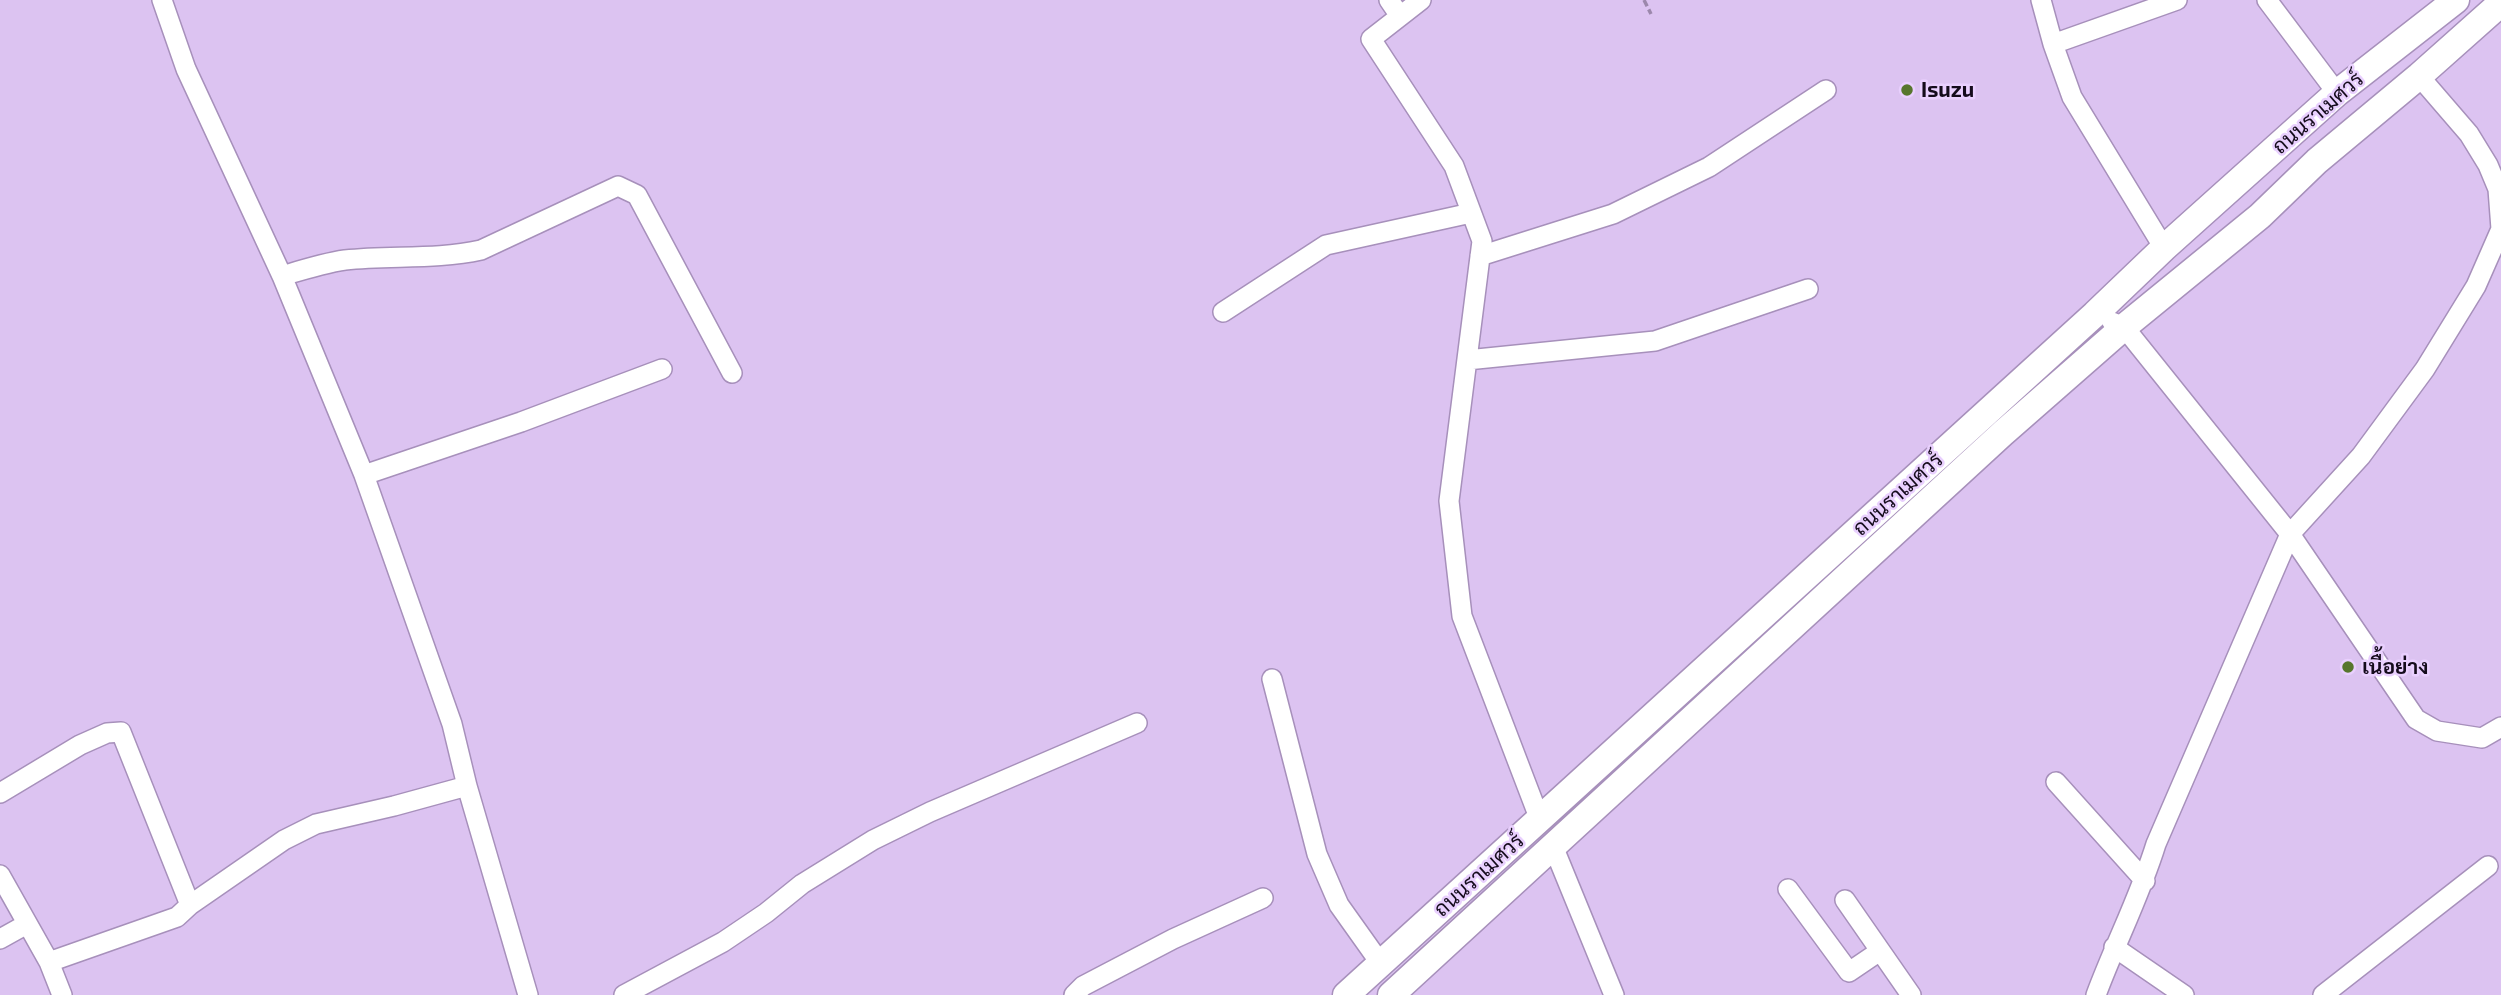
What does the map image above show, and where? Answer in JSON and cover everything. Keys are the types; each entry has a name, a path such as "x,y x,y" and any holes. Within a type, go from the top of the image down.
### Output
{"main road":[{"name":"ถนนราเมศวร์","path":"1346,995 2095,314 2164,247 2337,93 2456,0"},
{"name":"ถนนราเมศวร์","path":"1401,991 1553,846 1994,442 2124,327 2260,216 2317,161 2501,3"}],"street":[{"path":"162,0 186,69 282,276 364,475 452,724 467,786 528,995"},
{"path":"1421,0 1394,8 1371,39 1454,166 1482,241 1449,501 1462,616 1540,820"},
{"path":"2041,0 2072,97 2164,247"},
{"path":"2053,44 2178,0"},
{"path":"2266,0 2337,93"},
{"path":"2096,995 2144,881 2156,845 2290,534 2361,456 2425,369 2476,286 2501,229 2498,189 2488,165 2469,134 2419,76"},
{"path":"1480,256 1613,215 1709,167 1826,90"},
{"path":"282,276 344,260 425,257 481,250 618,186 637,195 732,373"},
{"path":"1223,312 1326,245 1471,213"},
{"path":"1467,360 1655,341 1808,289"},
{"path":"2095,314 2124,327 2290,534 2416,719 2437,731 2482,738 2501,727"},
{"path":"364,475 521,422 662,369"},
{"path":"1272,679 1317,854 1339,905 1381,964"},
{"path":"624,995 723,942 802,884 873,840 930,812 1137,723"},
{"path":"0,793 80,745 107,733 121,732 190,905"},
{"path":"2056,782 2144,881"},
{"path":"48,962 177,917 190,905 284,840 316,824 467,786"},
{"path":"1553,846 1614,995"},
{"path":"2323,995 2488,866"},
{"path":"0,876 48,962 62,995"},
{"path":"1788,889 1849,972 1880,951"},
{"path":"1074,995 1083,986 1173,939 1263,898"},
{"path":"1845,900 1911,995"},
{"path":"0,939 27,924"},
{"path":"2114,947 2184,995"}],"path":[{"path":"1644,0 1651,14"}],"place":[{"name":"Isuzu","path":"1907,90"},
{"name":"เนื้อย่าง","path":"2348,667"}]}
